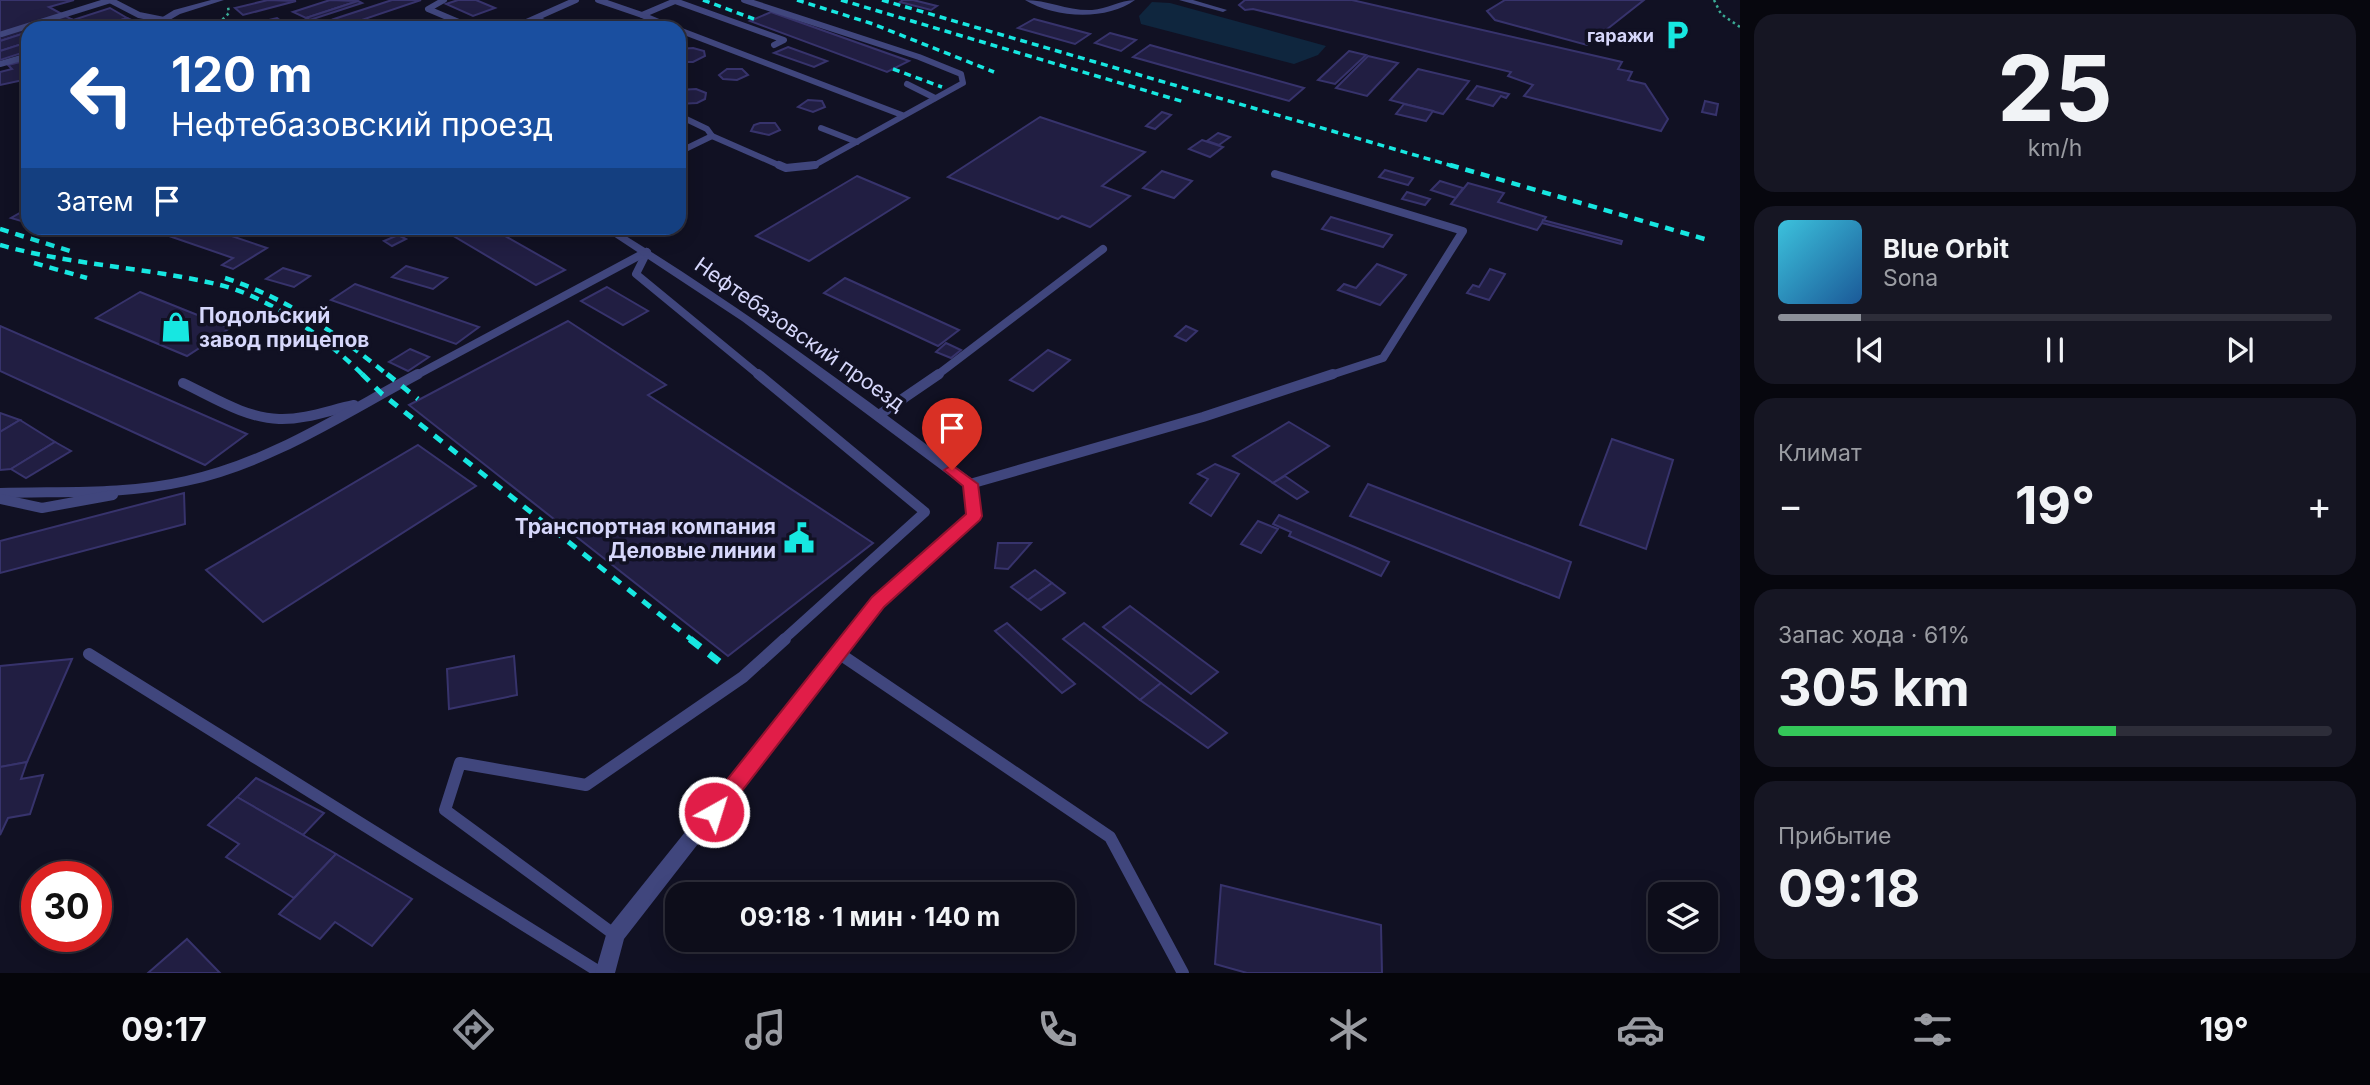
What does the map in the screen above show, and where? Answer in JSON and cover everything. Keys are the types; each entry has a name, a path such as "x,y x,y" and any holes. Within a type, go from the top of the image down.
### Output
{"street":[{"path":"1029,0 1077,14 1115,9 1131,0"},
{"path":"1183,0 1223,10"},
{"path":"167,21 177,12 224,2"},
{"name":"Нефтебазовский проезд","path":"618,235 647,252 971,484"},
{"path":"603,973 615,935 878,602 974,516 971,484"}],"lane":[{"path":"43,21 110,0 156,21"},
{"path":"444,0 428,9 456,21"},
{"path":"562,0 573,2"},
{"path":"598,0 656,21"},
{"path":"686,119 707,129 712,136 786,168 813,166 963,83 961,74 919,57 744,0"},
{"path":"642,15 675,1 784,40 774,45"},
{"path":"532,21 573,2"},
{"path":"537,19 542,21"},
{"path":"2,34 21,28"},
{"path":"686,33 902,115"},
{"path":"0,64 21,58"},
{"path":"907,84 935,98"},
{"path":"821,128 857,142"},
{"path":"686,149 712,136"},
{"path":"971,484 1203,416 1383,358 1463,231 1275,174"},
{"path":"878,415 961,359 1103,249"},
{"path":"0,499 12,505 37,509 75,505 210,475 239,465 368,401 647,252"},
{"path":"615,935 445,810 460,763 586,785 743,677 925,512 636,274 647,252"},
{"path":"183,383 253,413 276,419 302,417 368,401"},
{"path":"0,493 76,489 124,492"},
{"path":"838,652 1110,836 1183,973"},
{"path":"89,654 603,973"}],"path":[{"path":"1714,0 1721,14 1740,27"},
{"path":"221,21 229,13 224,2"}],"water":[{"path":"1152,2 1170,3 1326,46 1318,55 1294,64 1141,24 1139,16"}],"building":[{"path":"0,0 74,0 49,7 71,19 21,21 21,34 0,41"},
{"path":"268,0 296,1 243,15 235,8"},
{"path":"330,0 358,1 306,18 293,12"},
{"path":"392,0 421,0 359,21 334,19"},
{"path":"458,0 476,0 495,8 473,16 446,4"},
{"path":"903,0 937,6 931,10 900,2"},
{"path":"1245,0 1352,0 1622,62 1618,69 1632,72 1628,80 1645,84 1668,119 1661,131 1524,96 1533,85 1508,76 1511,72 1253,9 1245,10 1239,5"},
{"path":"1505,0 1644,0 1587,45 1495,20 1487,11"},
{"path":"358,1 362,3 310,20 306,18"},
{"path":"110,8 127,18 118,21 73,20"},
{"path":"771,12 909,61 887,72 750,21"},
{"path":"1034,19 1090,34 1075,44 1018,28"},
{"path":"1110,33 1136,40 1121,51 1095,43"},
{"path":"21,34 21,44 0,51 0,41"},
{"path":"21,44 21,53 0,60 0,51"},
{"path":"1150,45 1304,88 1289,101 1133,57"},
{"path":"788,47 827,61 814,67 774,53"},
{"path":"686,48 704,51 705,56 693,62 686,62"},
{"path":"1349,51 1366,55 1335,84 1318,80"},
{"path":"1368,56 1398,63 1367,96 1336,88"},
{"path":"21,62 21,80 0,85 0,72 12,69 8,65"},
{"path":"727,69 742,69 748,75 737,80 723,79 719,75"},
{"path":"1418,69 1469,81 1443,114 1390,100"},
{"path":"1477,86 1509,94 1506,98 1501,96 1493,106 1467,99"},
{"path":"696,89 706,93 705,99 686,104 686,90"},
{"path":"808,100 822,101 825,107 813,112 798,107"},
{"path":"1705,101 1718,104 1716,115 1702,112"},
{"path":"1404,104 1433,111 1426,121 1396,114"},
{"path":"1162,112 1171,115 1155,129 1146,126"},
{"path":"1040,117 1145,152 1102,186 1130,196 1090,227 1062,216 1058,219 948,177"},
{"path":"775,123 780,130 769,135 751,131 754,125"},
{"path":"1218,133 1230,137 1219,145 1207,141"},
{"path":"1202,140 1223,147 1210,157 1189,149"},
{"path":"1385,170 1413,178 1408,185 1379,177"},
{"path":"1162,171 1192,181 1174,198 1143,188"},
{"path":"857,176 909,198 809,261 756,236"},
{"path":"1440,181 1463,188 1456,198 1431,190"},
{"path":"1468,183 1504,193 1498,202 1546,217 1537,230 1451,204"},
{"path":"1407,192 1430,199 1425,205 1402,199"},
{"path":"21,212 21,221 11,218"},
{"path":"1331,217 1392,235 1383,247 1322,229"},
{"path":"1543,220 1622,241 1621,244 1542,223"},
{"path":"229,235 267,248 233,269 222,265 233,258 169,236"},
{"path":"398,235 406,239 392,246 384,241"},
{"path":"452,235 503,235 565,270 536,285"},
{"path":"1377,264 1406,275 1380,305 1338,290 1344,284 1356,288"},
{"path":"406,266 447,278 433,289 392,277"},
{"path":"283,268 310,276 294,287 266,279"},
{"path":"1490,269 1505,274 1489,300 1467,293 1473,285 1479,287"},
{"path":"845,278 959,330 938,346 824,293"},
{"path":"355,284 479,327 456,344 331,300"},
{"path":"607,287 648,311 623,325 581,301"},
{"path":"140,292 230,328 187,356 96,318"},
{"path":"568,321 666,385 648,395 873,543 728,656 409,405"},
{"path":"0,326 247,434 205,465 0,371"},
{"path":"1186,326 1197,331 1186,341 1175,336"},
{"path":"946,343 961,350 951,358 936,352"},
{"path":"410,349 429,357 408,371 389,362"},
{"path":"1048,350 1070,360 1033,391 1010,380"},
{"path":"0,413 20,420 0,432"},
{"path":"20,420 55,442 11,469 0,470 0,432"},
{"path":"1289,422 1329,446 1273,483 1233,456"},
{"path":"1612,439 1673,460 1646,549 1580,525"},
{"path":"55,442 71,451 26,478 11,469"},
{"path":"418,445 476,486 263,622 206,570"},
{"path":"1215,464 1239,474 1211,516 1190,503 1208,479 1198,474"},
{"path":"1285,476 1308,492 1297,499 1273,483"},
{"path":"1368,484 1571,562 1559,598 1350,516"},
{"path":"184,493 185,524 0,573 0,541"},
{"path":"1279,515 1389,562 1381,576 1289,536 1291,532 1273,524"},
{"path":"1258,521 1278,529 1261,553 1241,544"},
{"path":"998,543 1031,543 1008,569 995,568"},
{"path":"1035,570 1052,583 1028,600 1011,587"},
{"path":"1052,583 1065,593 1041,610 1028,600"},
{"path":"1130,606 1218,672 1191,694 1103,627"},
{"path":"1007,623 1075,684 1062,693 995,631"},
{"path":"1084,623 1161,683 1140,700 1063,639"},
{"path":"514,656 517,695 449,709 447,669"},
{"path":"72,659 27,762 0,767 0,666"},
{"path":"1161,683 1227,733 1208,748 1140,700"},
{"path":"27,762 21,779 43,775 30,814 8,818 0,835 0,767"},
{"path":"256,778 324,813 303,835 237,797"},
{"path":"237,797 336,854 294,898 226,857 239,844 208,825"},
{"path":"336,854 412,899 372,946 335,922 320,939 279,914"},
{"path":"1221,885 1381,925 1382,973 1247,973 1215,964"},
{"path":"187,939 220,973 148,973"}],"railway":[{"path":"703,0 754,19"},
{"path":"797,0 873,24 994,72"},
{"path":"841,0 1184,102"},
{"path":"882,0 1456,167"},
{"path":"893,69 942,87"},
{"path":"1450,165 1708,240"},
{"path":"0,229 70,251"},
{"path":"0,245 54,257 189,278 235,290 295,320 364,376"},
{"path":"34,263 87,278"},
{"path":"225,278 270,296 312,319 389,376"},
{"path":"387,374 418,399"},
{"path":"364,376 382,394 692,640"},
{"path":"690,639 721,663"}],"place":[{"name":"гаражи","path":"1677,35"},
{"name":"Подольский завод прицепов","path":"176,327"},
{"name":"Транспортная компания Деловые линии","path":"799,538"}],"route":[{"path":"714,812 878,602 974,516 971,484 952,470"}]}
